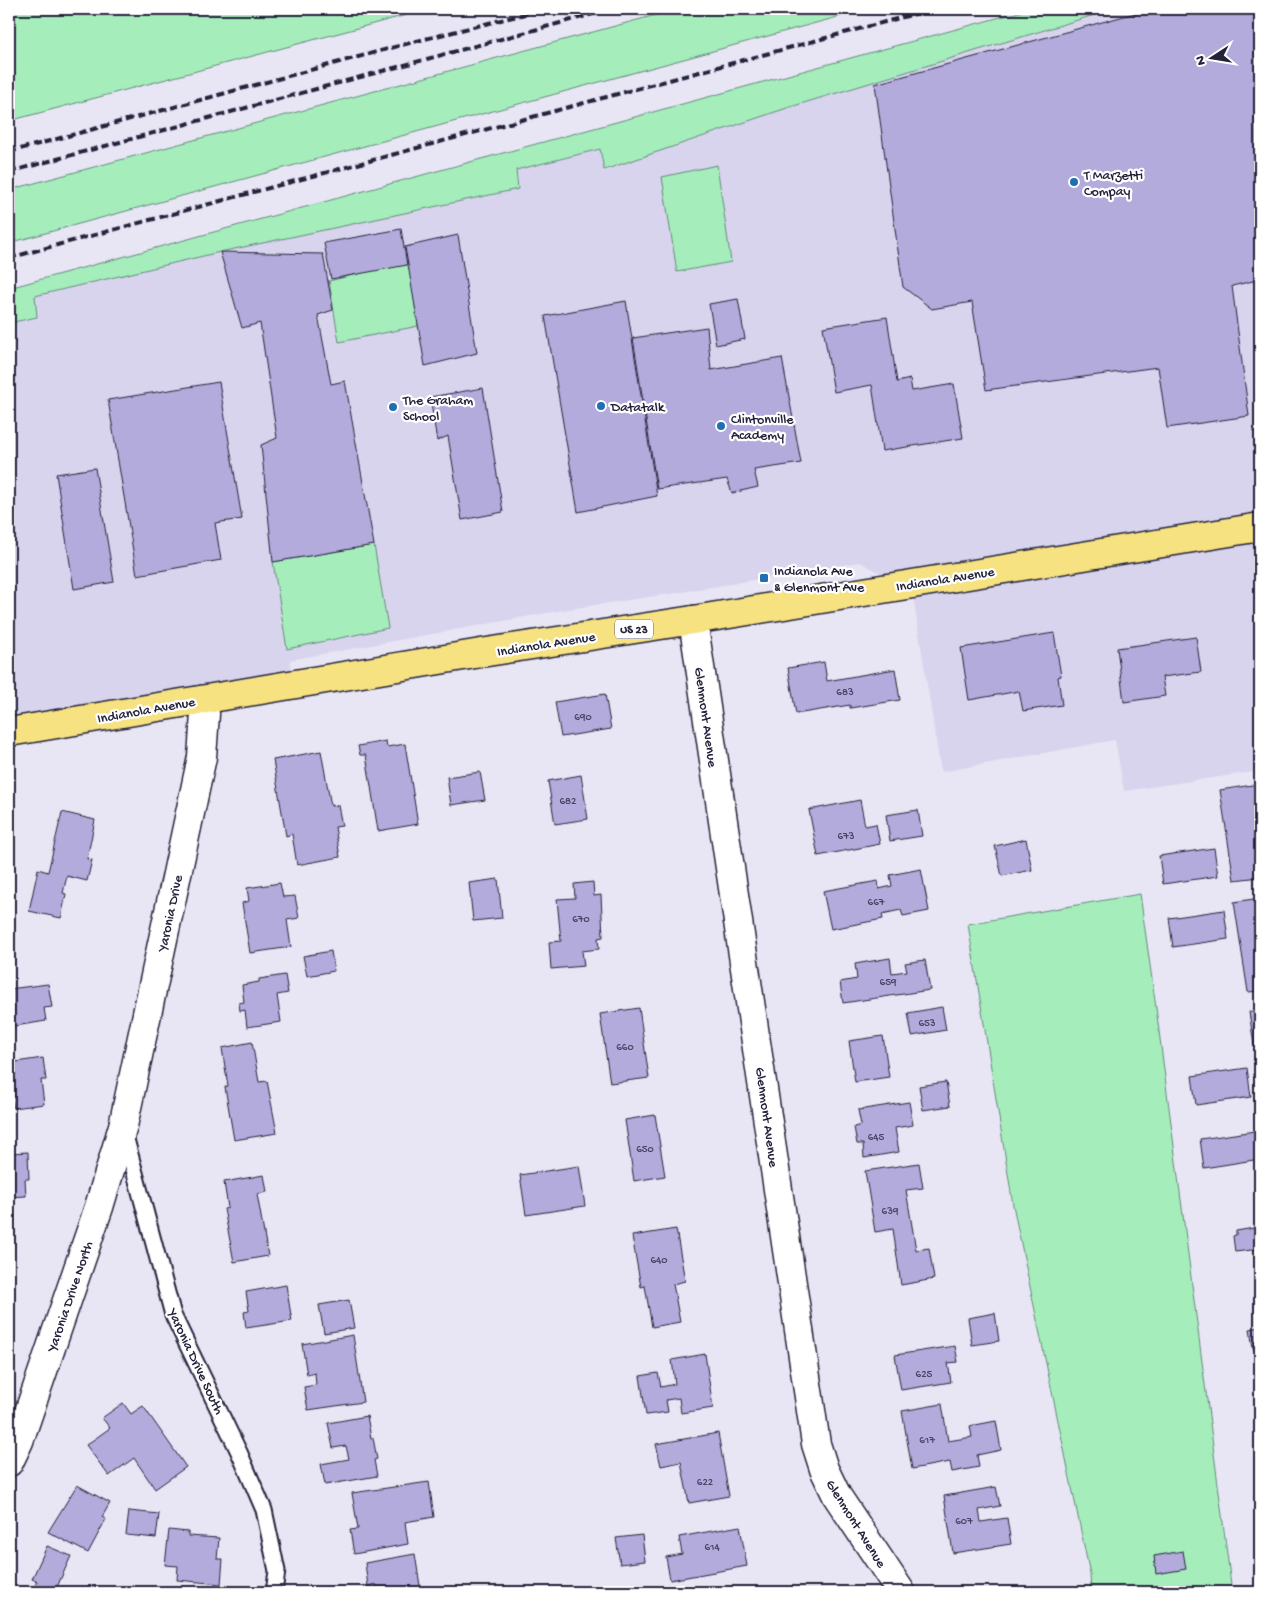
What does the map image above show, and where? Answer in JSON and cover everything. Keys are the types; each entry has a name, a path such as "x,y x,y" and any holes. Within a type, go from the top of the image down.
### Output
{"main road":[{"name":"Indianola Avenue","path":"9,732 477,653 693,620 1260,527"}],"street":[{"name":"Glenmont Avenue","path":"693,620 816,1444 824,1469 837,1496 901,1592"},
{"name":"Yaronia Drive","path":"123,1126 202,758 205,714 202,700"},
{"name":"Yaronia Drive North","path":"9,1462 19,1441 90,1233 123,1126"}],"lane":[{"name":"Yaronia Drive South","path":"123,1126 173,1315 239,1452 264,1510 277,1571 274,1592"}],"shaded area":[{"path":"1114,9 1260,9 1260,771 1124,791 1115,740 941,772 912,590 860,562 569,609 290,660 293,685 9,733 9,323 37,317 35,296 220,252 518,189 516,170 601,149 604,170 787,108"}],"green space":[{"path":"9,9 429,9 9,121"},
{"path":"678,9 867,9 9,243 9,190"},
{"path":"1030,9 1114,9 787,108 604,170 600,149 516,170 518,189 220,252 35,296 37,317 9,323 9,288"},
{"path":"717,165 731,262 677,272 662,177"},
{"path":"409,261 418,326 339,342 329,281"},
{"path":"374,545 388,628 287,649 273,562"},
{"path":"1140,894 1232,1592 1091,1592 1090,1574 1013,1205 968,924"}],"building":[{"name":"T Marzetti Compay","path":"1150,9 1217,9 1217,11 1260,9 1260,300 1257,280 1232,286 1249,416 1167,428 1158,367 986,390 972,302 932,309 903,287 875,84"},
{"path":"401,229 407,265 331,279 324,243"},
{"path":"458,235 477,353 425,366 405,247"},
{"path":"220,252 323,254 333,310 318,315 331,384 345,381 374,545 273,562 261,445 277,438 260,323 242,328"},
{"path":"738,299 745,339 716,345 709,304"},
{"name":"Datatalk","path":"626,301 657,496 578,512 545,316"},
{"path":"887,317 897,382 910,379 912,391 954,384 963,438 882,451 872,385 834,392 823,327"},
{"name":"Clintonville Academy","path":"707,327 711,370 782,358 801,463 754,470 758,487 732,493 727,479 657,489 633,338"},
{"path":"219,382 242,519 215,523 221,560 137,575 108,400"},
{"path":"483,388 503,512 462,520 448,436 437,441 430,397"},
{"path":"95,468 114,582 74,589 56,474"},
{"path":"1054,633 1061,676 1058,677 1062,705 1023,711 1019,691 969,700 961,648"},
{"path":"1196,637 1201,672 1162,677 1165,696 1124,702 1117,648"},
{"path":"824,662 827,681 895,669 900,700 850,708 850,705 796,714 788,668"},
{"path":"605,694 611,729 561,737 555,702"},
{"path":"386,741 387,747 405,744 418,824 378,831 366,755 360,755 358,746"},
{"path":"321,751 331,806 338,805 342,826 335,827 340,857 297,865 292,834 286,836 273,760"},
{"path":"480,772 485,800 451,805 447,777"},
{"path":"581,775 588,819 555,824 548,781"},
{"path":"1259,784 1260,877 1234,880 1220,790"},
{"path":"860,800 865,826 876,824 880,844 818,856 809,810"},
{"path":"918,810 922,836 890,841 886,815"},
{"path":"62,812 95,820 87,859 92,860 87,881 67,876 63,893 66,894 61,918 29,911 38,869 48,872"},
{"path":"1026,839 1032,870 1002,876 995,846"},
{"path":"1214,848 1218,876 1163,884 1159,856"},
{"path":"921,869 929,911 903,916 901,910 882,914 883,919 831,929 823,891 878,881 879,889 892,886 890,875"},
{"path":"498,879 502,918 473,921 469,883"},
{"path":"593,882 594,896 601,895 603,937 598,938 599,949 582,951 584,966 551,969 549,942 561,941 557,899 575,898 574,884"},
{"path":"280,883 283,897 295,896 299,918 287,920 291,947 250,953 242,903 249,901 247,888"},
{"path":"1260,898 1260,991 1248,992 1234,902"},
{"path":"1224,910 1228,939 1173,947 1169,918"},
{"path":"331,951 334,971 307,976 303,956"},
{"path":"890,958 892,973 907,971 905,963 925,960 930,990 843,1003 840,982 857,979 855,964"},
{"path":"285,975 288,993 277,995 281,1022 247,1027 245,1010 240,1011 239,1003 244,1002 242,985 259,982 259,979"},
{"path":"48,984 52,1007 44,1008 46,1021 9,1027 9,989"},
{"path":"942,1007 946,1030 912,1036 908,1013"},
{"path":"639,1008 649,1078 610,1083 600,1014"},
{"path":"1260,1011 1260,1084 1249,1012"},
{"path":"883,1036 889,1077 855,1082 849,1041"},
{"path":"252,1042 259,1082 267,1081 277,1133 234,1140 225,1087 228,1086 222,1048"},
{"path":"43,1058 46,1080 41,1080 44,1104 14,1108 12,1101 9,1102 9,1063"},
{"path":"1247,1068 1251,1097 1196,1105 1192,1076"},
{"path":"946,1082 950,1106 923,1110 919,1086"},
{"path":"909,1102 913,1125 895,1128 899,1152 864,1158 863,1144 857,1144 854,1127 861,1125 858,1110"},
{"path":"655,1115 665,1176 634,1181 625,1120"},
{"path":"1255,1131 1260,1159 1204,1168 1200,1139"},
{"path":"28,1152 29,1179 25,1179 26,1196 9,1197 9,1153"},
{"path":"919,1163 923,1188 906,1190 916,1250 929,1248 934,1279 901,1285 893,1229 875,1232 865,1171"},
{"path":"579,1166 585,1206 526,1215 520,1175"},
{"path":"264,1175 267,1192 257,1194 268,1256 234,1262 224,1209 228,1208 224,1182"},
{"path":"1260,1227 1260,1249 1235,1252 1233,1236 1236,1235 1236,1231"},
{"path":"676,1229 685,1281 673,1284 680,1322 652,1327 645,1286 641,1287 632,1236"},
{"path":"9,1232 11,1232 11,1264 9,1264"},
{"path":"286,1285 292,1321 246,1328 244,1312 249,1311 246,1292"},
{"path":"349,1300 354,1328 324,1333 319,1305"},
{"path":"995,1313 999,1341 972,1345 968,1318"},
{"path":"1260,1327 1260,1348 1253,1349 1250,1329"},
{"path":"353,1335 363,1402 308,1410 304,1387 316,1385 315,1373 307,1375 302,1344"},
{"path":"955,1346 958,1362 948,1363 951,1382 901,1390 895,1355"},
{"path":"705,1354 713,1408 681,1413 679,1398 666,1400 668,1412 646,1415 640,1376 658,1373 661,1387 675,1384 672,1360"},
{"path":"1260,1356 1260,1375 1258,1375 1255,1357"},
{"path":"123,1403 131,1414 143,1406 186,1467 155,1489 134,1458 109,1476 86,1445 110,1428 102,1418"},
{"path":"942,1404 948,1441 972,1437 970,1426 996,1421 1001,1450 977,1455 979,1467 952,1472 950,1462 912,1469 902,1411"},
{"path":"367,1416 377,1459 374,1460 377,1476 325,1485 321,1464 349,1459 346,1446 333,1448 328,1423"},
{"path":"718,1433 729,1496 689,1503 681,1462 661,1466 656,1444"},
{"path":"429,1482 434,1517 405,1522 408,1544 354,1554 350,1530 358,1529 352,1493"},
{"path":"77,1485 110,1503 102,1517 106,1519 88,1553 48,1532"},
{"path":"996,1487 1000,1506 979,1510 981,1522 1007,1518 1011,1544 953,1553 944,1496"},
{"path":"129,1511 159,1514 156,1538 126,1535"},
{"path":"740,1526 747,1566 670,1580 666,1557 682,1554 679,1537"},
{"path":"169,1530 188,1532 188,1536 219,1538 217,1559 223,1559 221,1584 177,1580 178,1566 165,1565"},
{"path":"642,1535 645,1561 620,1564 616,1538"},
{"path":"47,1546 71,1556 57,1587 67,1592 32,1592 37,1581 32,1579"},
{"path":"1183,1551 1186,1569 1156,1574 1154,1556"},
{"path":"415,1554 421,1592 377,1592 376,1584 368,1586 365,1563"}],"railway":[{"path":"9,152 417,41 545,9"},
{"path":"9,172 612,9"},
{"path":"9,258 933,9"}],"place":[{"name":"T Marzetti Compay","path":"1074,182"},
{"name":"Datatalk","path":"601,406"},
{"name":"The Graham School","path":"393,407"},
{"name":"Clintonville Academy","path":"721,426"},
{"name":"Indianola Ave & Glenmont Ave","path":"764,578"}]}
